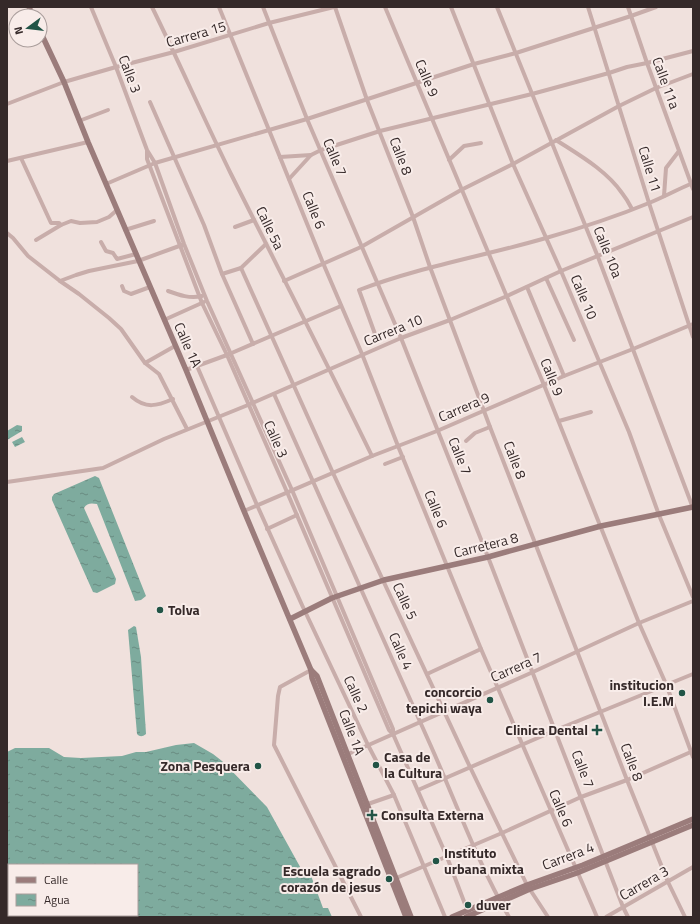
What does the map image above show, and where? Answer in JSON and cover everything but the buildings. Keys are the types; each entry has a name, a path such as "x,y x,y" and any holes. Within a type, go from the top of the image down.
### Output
{"street":[{"name":"Calle 3","path":"90,7 116,67 147,150 155,163 182,245"},
{"name":"Calle 5a","path":"152,7 217,146 284,281 330,369 372,456"},
{"name":"Calle 6","path":"219,7 323,263 362,354 481,649 596,917"},
{"name":"Calle 7","path":"263,7 307,119 401,338 556,730 628,917"},
{"name":"Carrera 15","path":"7,104 64,82 174,52 270,23 334,7"},
{"name":"Calle 8","path":"334,7 367,100 413,217 430,268 490,428 627,780 668,882 684,917"},
{"name":"Calle 9","path":"385,7 544,385 639,623 666,684 693,757"},
{"name":"Calle 10","path":"451,7 513,164 561,271 629,432 659,515 693,597"},
{"name":"Calle 10a","path":"497,7 598,256 693,507"},
{"name":"Calle 11","path":"588,7 649,203 691,325 693,337"},
{"name":"Calle 11a","path":"628,7 693,189"},
{"path":"106,184 155,163 307,119 474,64 516,53 656,7"},
{"name":"Calle 1A","path":"48,48 64,82 138,261 186,370 311,670 317,676 345,755 394,879 411,917"},
{"path":"280,157 296,154 311,154 380,131 532,94 609,73 627,66 647,63 693,51"},
{"path":"284,281 361,246 461,190 513,164 619,106 656,88 693,74"},
{"path":"150,102 204,225 222,274 253,344"},
{"path":"79,121 108,110"},
{"path":"556,140 596,167 611,180 622,192 632,209"},
{"path":"7,161 88,142"},
{"path":"449,160 464,146 480,143"},
{"name":"Calle 3","path":"147,150 147,159 204,302 251,404 332,598 390,730 394,734"},
{"path":"664,196 666,168 679,151"},
{"path":"290,179 311,154"},
{"path":"21,158 50,221 53,224 61,223 62,225"},
{"path":"375,334 358,291 377,283 488,254 586,226 649,203 692,183"},
{"path":"36,240 62,225 71,222 97,222 109,217 117,210"},
{"name":"Carrera 10","path":"7,482 103,468 164,439 251,404 362,354 450,320 561,271 693,217"},
{"path":"235,227 254,220"},
{"path":"125,230 154,221"},
{"path":"7,233 28,256 79,294 121,329 145,363 159,374 173,399 187,430"},
{"path":"101,242 106,251 113,253 117,259 136,254"},
{"path":"222,274 242,268 266,244"},
{"path":"60,281 89,271 138,261 182,245"},
{"name":"Calle 5","path":"242,268 444,712 502,834 529,887 548,917"},
{"path":"546,278 574,340"},
{"path":"122,286 124,291 131,294 150,287"},
{"path":"527,287 564,376"},
{"path":"168,291 181,296 202,296"},
{"path":"164,320 204,302"},
{"path":"186,370 229,354 341,306"},
{"name":"Carrera 9","path":"244,511 372,456 437,431 564,376 691,325"},
{"path":"145,363 175,346"},
{"name":"Calle 2","path":"197,366 267,529 368,746 394,795 445,917"},
{"name":"Calle 4","path":"274,394 445,778 473,845 499,900 509,917"},
{"path":"132,397 143,405 162,404 173,399"},
{"name":"Calle 3","path":"251,404 292,490 338,596 394,734 447,857 468,915"},
{"path":"558,421 591,412"},
{"path":"466,441 475,433 490,428"},
{"path":"385,464 403,458"},
{"name":"Carretera 8","path":"290,619 332,598 384,580 448,567 601,526 693,507"},
{"path":"267,529 297,515"},
{"name":"Carrera 7","path":"345,755 444,712 639,623 693,601"},
{"path":"427,674 481,649"},
{"path":"311,670 280,687 274,745 361,917"},
{"path":"418,790 556,730 693,674"},
{"path":"394,879 502,834 581,797 627,780 692,752"},
{"path":"365,805 394,795"},
{"name":"Carrera 4","path":"652,839 693,819"},
{"name":"Carrera 4","path":"452,917 468,915 529,887 576,870 652,839 693,825"},
{"name":"Carrera 3","path":"606,917 693,868"},
{"name":"Calle 1A","path":"394,879 406,917"}],"water":[{"path":"17,425 22,426 22,431 7,440 7,431"},
{"path":"22,437 25,442 15,447 12,442"},
{"path":"95,476 99,478 146,596 141,600 135,601 97,504 89,504 84,508 116,579 115,584 97,593 93,592 52,500 54,494"},
{"path":"134,626 136,627 141,657 146,734 143,736 139,736 137,734 128,630"},
{"path":"194,743 222,761 267,807 304,874 310,873 323,908 328,908 332,917 7,917 7,752 15,748 49,748 64,757 81,758 122,756 136,752 146,752 176,745"}],"place":[{"name":"Tolva","path":"160,610"},
{"name":"institucion I.E.M","path":"682,693"},
{"name":"concorcio tepichi waya","path":"490,700"},
{"name":"Clinica Dental","path":"597,730"},
{"name":"Casa de la Cultura","path":"376,765"},
{"name":"Zona Pesquera","path":"258,766"},
{"name":"Consulta Externa","path":"372,815"},
{"name":"Instituto urbana mixta","path":"436,861"},
{"name":"Escuela sagrado corazón de jesus","path":"389,879"},
{"name":"duver","path":"468,905"}]}
